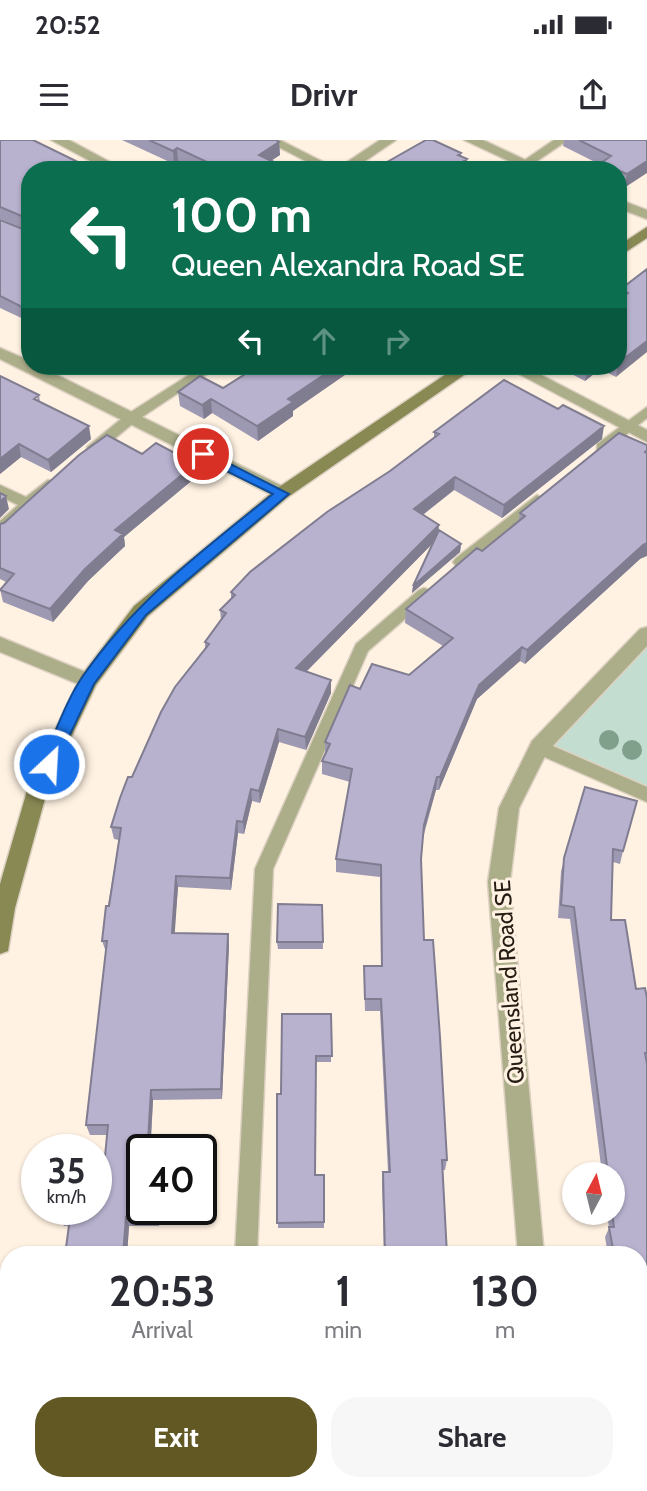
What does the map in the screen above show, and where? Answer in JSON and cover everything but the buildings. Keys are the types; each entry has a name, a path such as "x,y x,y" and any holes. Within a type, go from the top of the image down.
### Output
{"street":[{"path":"58,140 100,161"},
{"path":"356,161 389,140"},
{"path":"471,140 510,161"},
{"path":"627,207 647,215"},
{"path":"627,246 647,231"},
{"path":"0,353 21,363"},
{"path":"44,375 282,494"},
{"path":"0,944 4,908 39,785 88,681 141,611 183,573 282,494 456,375"},
{"path":"529,375 647,437"},
{"name":"Queensland Road SE","path":"530,1246 499,882 509,808 539,747 647,634"},
{"path":"0,644 88,681"}],"lane":[{"path":"271,140 314,161"},
{"path":"530,161 562,140"},
{"path":"79,461 131,418 198,375"},
{"path":"586,460 647,411"},
{"path":"0,530 26,503 57,478"},
{"path":"246,1246 264,869 362,648 555,486"},
{"path":"0,490 26,503"},
{"path":"539,747 647,795"}],"green space":[{"path":"647,634 647,795 539,747"}],"route":[{"path":"49,764 88,681 141,611 183,573 282,494 203,454"}]}
